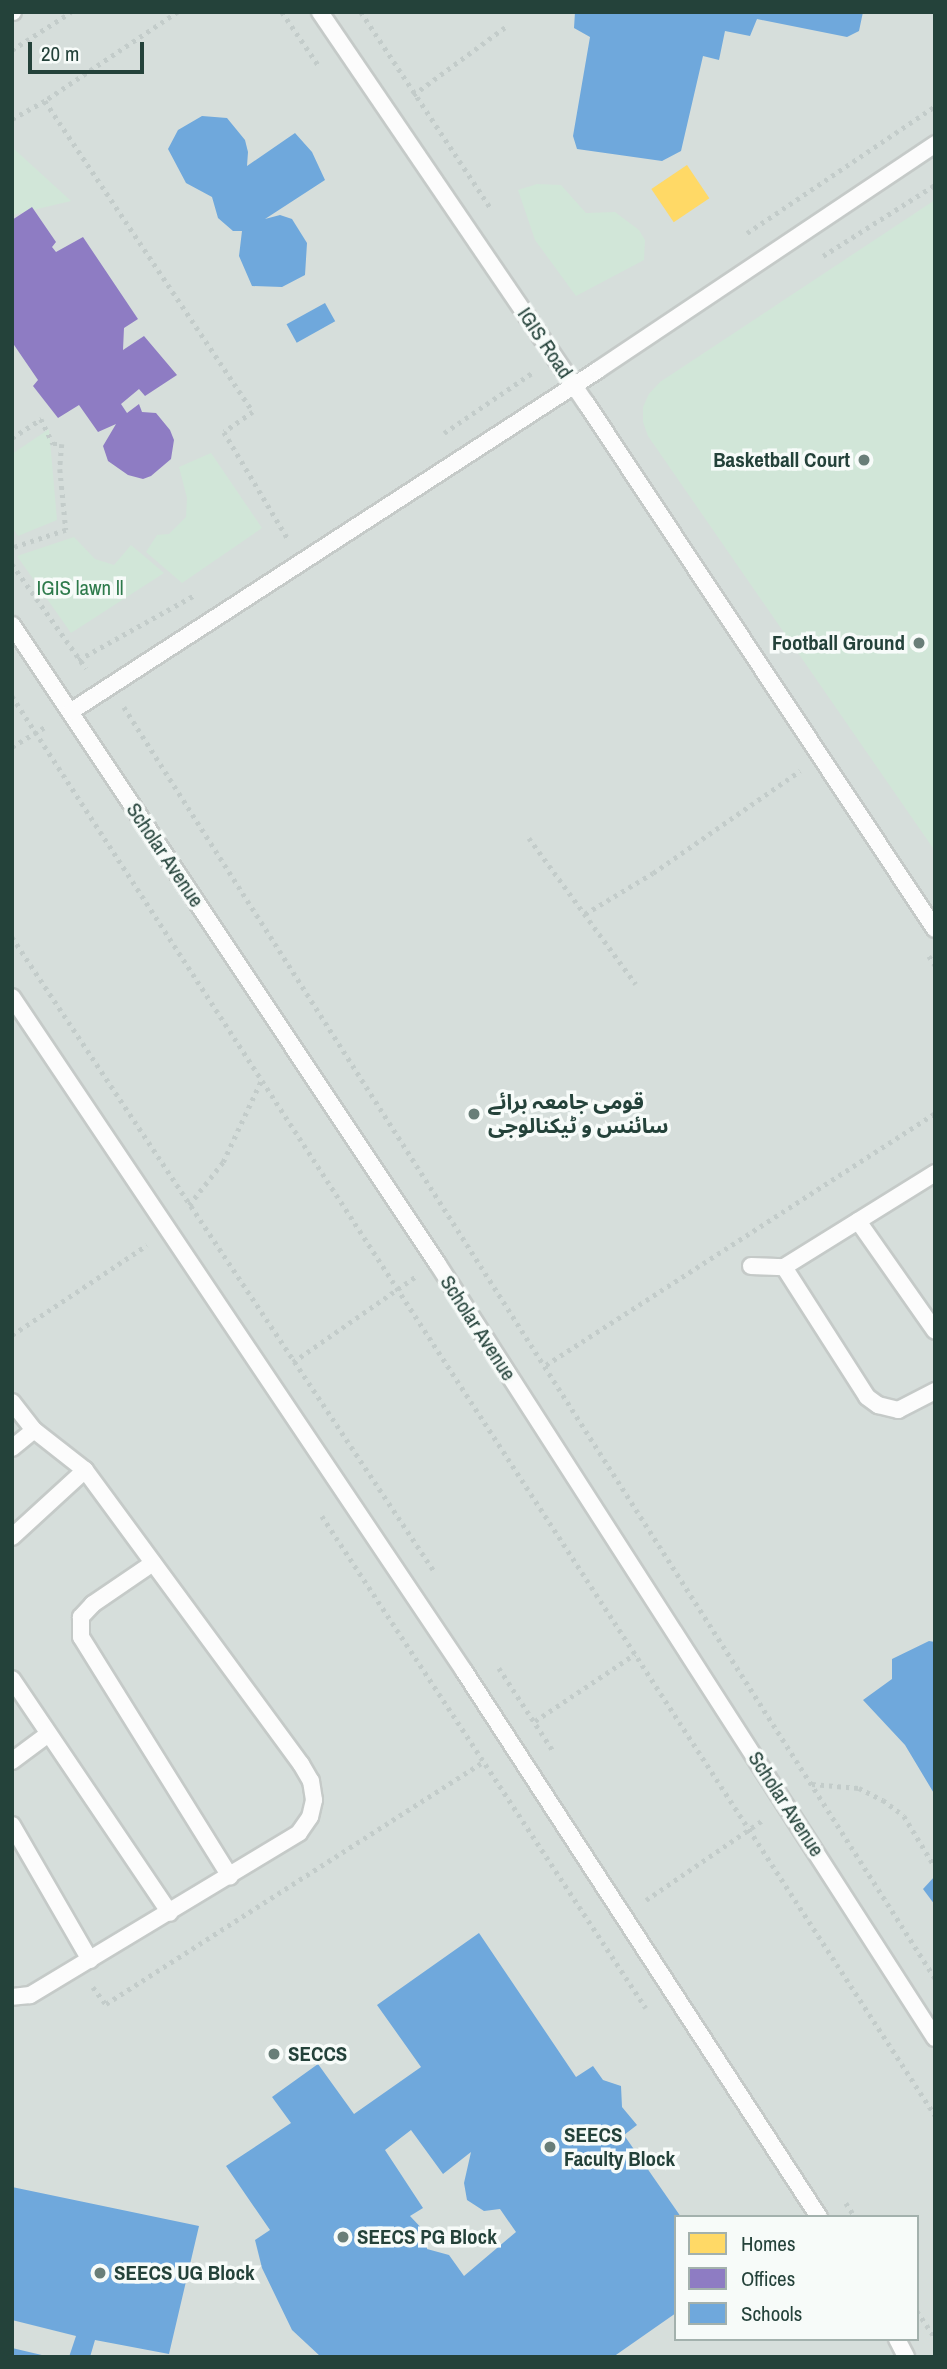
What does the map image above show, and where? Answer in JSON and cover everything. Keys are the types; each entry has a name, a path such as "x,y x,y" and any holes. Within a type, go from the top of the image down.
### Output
{"lane":[{"name":"IGIS Road","path":"320,12 574,385 935,145"},
{"path":"70,712 574,385 935,929"},
{"name":"Scholar Avenue","path":"12,625 437,1263 935,2038"},
{"path":"12,997 624,1915 818,2215"},
{"path":"751,1266 784,1267 935,1172"},
{"path":"858,1221 935,1331"},
{"path":"784,1267 867,1396 878,1405 898,1410 935,1391"},
{"path":"12,1402 34,1430 85,1470 311,1780 314,1800 310,1817 299,1833 30,1996 12,1997"},
{"path":"12,1447 34,1430"},
{"path":"12,1537 85,1470"},
{"path":"153,1563 93,1604 81,1617 80,1637 230,1876"},
{"path":"12,1679 47,1735 170,1913"},
{"path":"12,1761 47,1735"},
{"path":"12,1825 84,1963"},
{"path":"898,2341 906,2357"}],"path":[{"path":"12,50 71,12"},
{"path":"12,119 45,101 178,12"},
{"path":"361,12 491,208"},
{"path":"388,111 508,25"},
{"path":"45,101 253,412 224,432 289,541"},
{"path":"741,237 935,106"},
{"path":"12,438 41,419 53,444 62,444 60,469 66,530 12,548"},
{"path":"12,564 78,660 121,703 165,768 935,1978"},
{"path":"12,696 751,1828 935,2115"},
{"path":"12,747 70,712"},
{"path":"585,914 653,873 804,768"},
{"path":"530,838 636,984"},
{"path":"12,1335 147,1245 167,1228 223,1162 262,1080"},
{"path":"147,1245 154,1256"},
{"path":"268,1379 437,1263"},
{"path":"318,1509 649,2012"},
{"path":"84,1963 106,2004 510,1744 535,1721 635,1654"},
{"path":"624,1915 811,1784 859,1788 883,1800 904,1816 935,1867"},
{"path":"919,2314 935,2337"}],"shaded area":[{"name":"قومی جامعہ برائے سائنس و ٹیکنالوجی","path":"12,12 935,12 935,2357 12,2357"}],"green space":[{"path":"12,147 71,201 12,215"},
{"path":"537,184 561,185 586,213 615,212 639,230 645,240 644,260 576,296 535,240 518,190"},
{"path":"935,200 935,851 648,436 643,422 643,407 649,394 660,382"},
{"path":"49,429 57,520 18,536 12,527 12,454"},
{"path":"211,453 262,528 182,583 146,552 157,535 169,534 186,517 187,498 179,467"},
{"name":"IGIS lawn ll","path":"74,537 95,559 114,565 131,545 164,573 71,633 17,556"}],"building: Homes":[{"path":"687,165 709,198 674,222 651,189"}],"building: Offices":[{"path":"32,207 56,242 52,247 56,252 83,237 138,319 124,328 123,350 144,336 177,375 145,396 139,389 121,404 127,413 139,404 142,412 156,413 170,430 174,440 171,459 151,476 143,479 128,475 108,461 103,446 116,424 98,432 79,405 58,418 33,386 38,380 12,342 12,220"}],"building: Schools":[{"path":"575,12 863,12 859,31 847,37 757,19 750,36 725,31 719,60 703,56 681,151 662,161 577,149 573,136 590,37 574,28"},
{"path":"202,116 227,118 245,140 247,166 295,133 312,152 325,180 265,219 280,215 292,219 307,243 305,275 282,287 252,286 239,256 242,231 233,231 218,218 212,197 186,183 168,149 178,130"},
{"path":"325,303 335,321 297,343 287,324"},
{"path":"929,1641 935,1642 935,1795 905,1745 863,1700 892,1679 892,1659"},
{"path":"935,1876 935,1905 923,1889"},
{"path":"479,1933 576,2077 593,2066 603,2080 621,2086 622,2107 637,2125 624,2135 680,2215 674,2215 674,2314 613,2357 321,2357 292,2330 262,2268 255,2240 270,2230 226,2166 291,2123 272,2097 318,2064 354,2114 421,2067 377,2005","holes":["411,2130 443,2174 471,2152 464,2183 467,2200 484,2211 500,2209 516,2232 464,2276 449,2255 427,2249 427,2234 410,2216 423,2208 385,2150"]},
{"name":"SEECS UG Block","path":"12,2187 199,2226 169,2354 95,2340 90,2357 69,2357 76,2336 12,2320"},
{"path":"12,2348 46,2356 12,2357"}],"place":[{"name":"Basketball Court","path":"864,460"},
{"name":"Football Ground","path":"919,643"},
{"name":"قومی جامعہ برائے سائنس و ٹیکنالوجی","path":"474,1114"},
{"name":"SECCS","path":"274,2054"},
{"name":"SEECS Faculty Block","path":"550,2147"},
{"name":"SEECS PG Block","path":"343,2237"},
{"name":"SEECS UG Block","path":"100,2273"}]}
